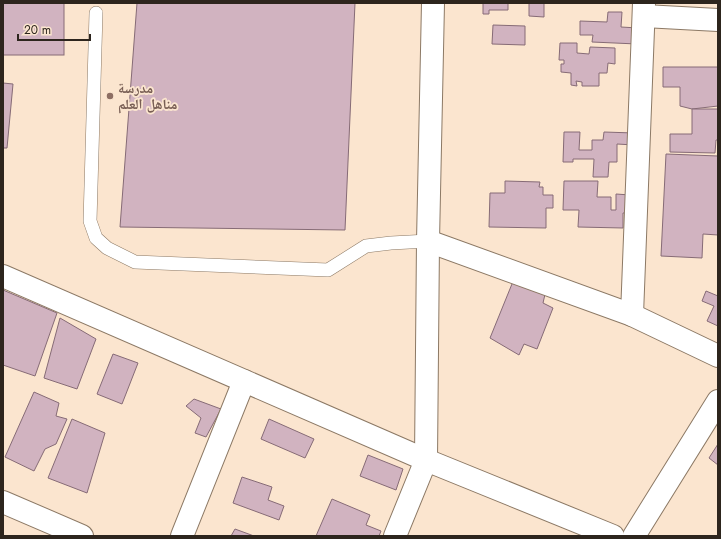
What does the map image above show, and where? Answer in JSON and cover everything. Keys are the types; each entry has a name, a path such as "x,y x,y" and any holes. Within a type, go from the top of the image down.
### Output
{"street":[{"path":"395,536 426,460 428,242 433,3"},
{"path":"632,315 644,9 718,20"},
{"path":"428,242 632,315 718,356"},
{"path":"3,276 426,460 614,536"},
{"path":"182,536 244,381"},
{"path":"634,536 718,401"},
{"path":"3,503 82,536"}],"lane":[{"path":"96,13 90,221 96,238 107,248 135,262 328,270 366,246 391,243 428,242"}],"building":[{"path":"3,3 64,3 64,55 3,55"},
{"path":"137,3 355,3 345,230 120,227"},
{"path":"483,3 508,3 508,10 489,10 489,14 483,14"},
{"path":"529,3 544,3 544,17 529,16"},
{"path":"608,12 622,12 621,27 638,28 637,44 592,42 593,35 580,35 580,21 607,22"},
{"path":"493,25 525,26 525,45 492,44"},
{"path":"560,43 577,43 577,53 589,54 590,47 615,48 615,64 608,63 607,73 599,73 599,86 582,86 582,82 576,81 577,86 571,85 571,73 561,72 561,64 564,64 564,60 559,60"},
{"path":"663,67 718,67 718,106 692,109 680,106 680,87 663,87"},
{"path":"3,83 13,84 7,148 3,148"},
{"path":"692,109 718,109 718,140 716,140 715,153 670,152 670,134 692,134"},
{"path":"564,132 580,132 579,150 592,150 592,140 603,140 604,132 634,133 634,145 617,144 617,162 609,162 608,177 593,177 594,159 573,159 573,162 563,162"},
{"path":"666,154 718,156 718,235 703,234 702,258 661,256"},
{"path":"505,181 540,182 539,187 543,187 543,195 553,195 553,208 546,208 546,228 489,227 490,193 505,193"},
{"path":"564,181 598,181 597,197 611,197 611,210 616,210 616,194 630,195 629,213 623,213 623,228 578,227 579,210 563,210"},
{"path":"514,279 546,290 543,303 553,308 537,349 524,344 519,355 490,338"},
{"path":"3,290 57,313 35,376 3,365"},
{"path":"706,291 718,296 718,326 707,321 714,306 702,301"},
{"path":"60,318 96,339 77,389 44,378"},
{"path":"113,354 138,363 122,404 97,394"},
{"path":"34,392 59,403 56,416 67,419 56,444 45,449 34,471 5,457"},
{"path":"194,399 221,409 206,437 195,433 201,418 186,406"},
{"path":"72,419 105,433 87,493 48,478"},
{"path":"269,419 314,439 305,458 261,439"},
{"path":"718,444 718,465 709,458"},
{"path":"368,455 403,469 396,490 360,476"},
{"path":"242,477 272,487 268,500 284,506 279,520 233,503"},
{"path":"332,499 370,515 366,525 381,531 379,536 316,536"},
{"path":"235,529 254,536 231,536"}],"place":[{"name":"مدرسة مناهل العلم","path":"110,96"}]}
